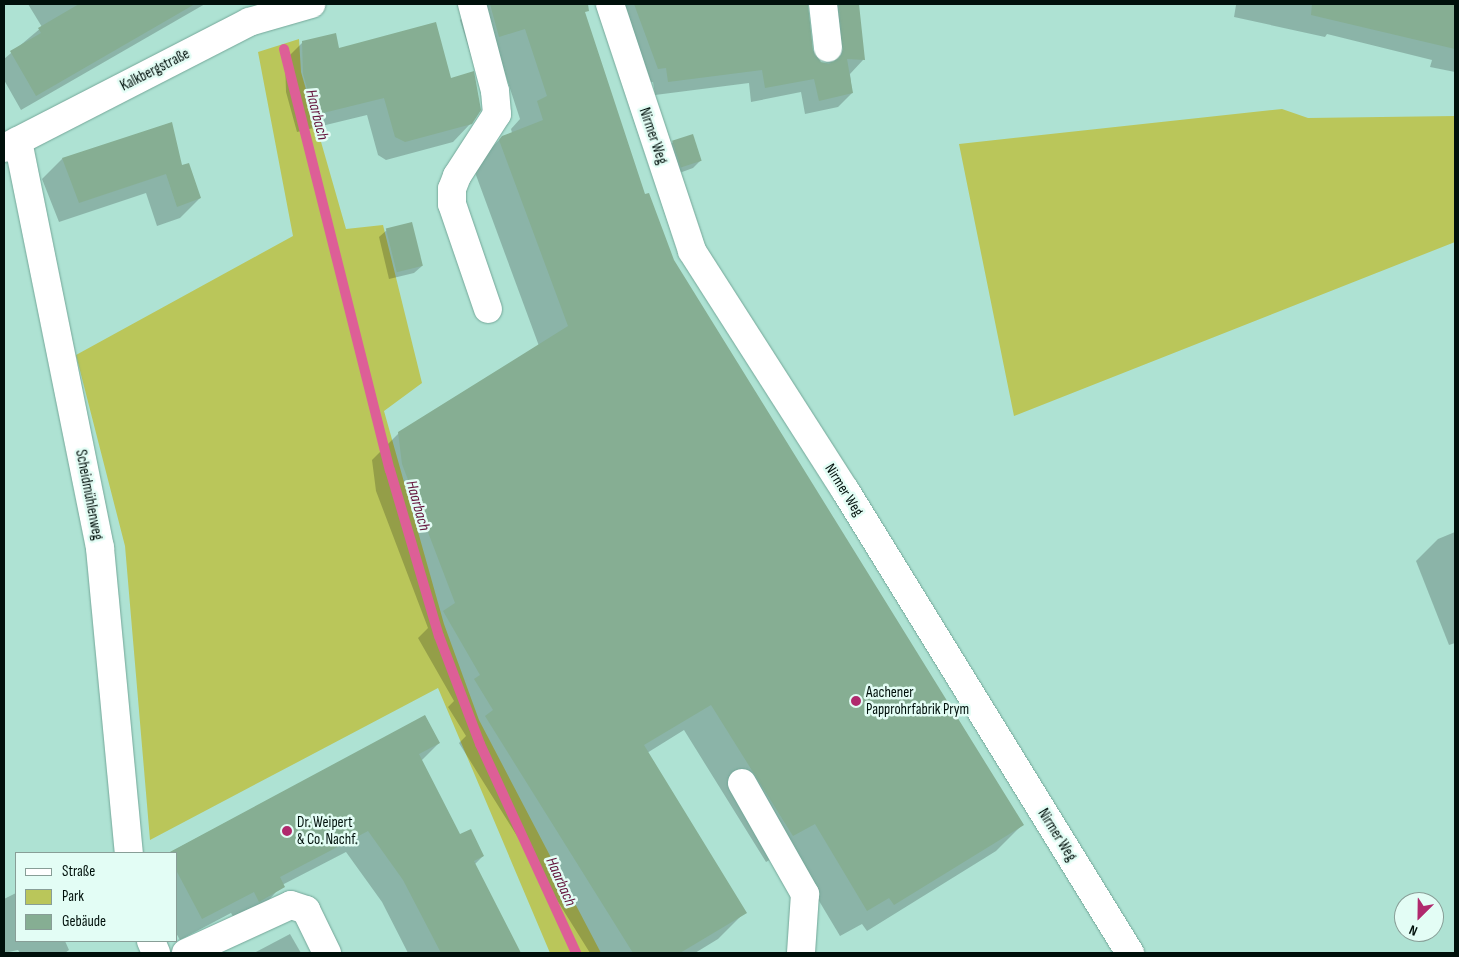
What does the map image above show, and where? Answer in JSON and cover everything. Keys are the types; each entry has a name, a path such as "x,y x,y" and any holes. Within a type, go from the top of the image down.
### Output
{"street":[{"name":"Kalkbergstraße","path":"11,145 248,13 311,4"},
{"path":"472,4 495,91 497,114 457,176 452,189 452,204 488,309"},
{"name":"Nirmer Weg","path":"610,4 692,251 845,490 1130,953"},
{"path":"822,4 828,48"},
{"name":"Scheidmühlenweg","path":"11,145 100,548 129,852"},
{"path":"742,783 805,894 801,953"},
{"path":"186,953 290,904 306,910 326,953"}],"green space":[{"path":"299,39 301,72 346,229 383,225 422,383 384,411 444,624 479,720 601,953 550,953 438,688 150,840 125,546 76,355 293,236 258,52"},
{"path":"1282,109 1308,118 1455,116 1455,242 1014,416 959,144"}],"building":[{"path":"79,4 195,4 36,96 10,51 41,33 38,28"},
{"path":"490,4 588,4 589,11 585,12 645,194 649,193 674,260 1024,825 894,905 889,898 867,911 815,824 793,836 711,705 644,745 747,913 680,953 633,953 485,716 493,710 474,679 480,675 443,611 455,603 402,464 398,432 568,326 499,140 502,136 543,120 537,101 547,96 525,29 499,37"},
{"path":"634,4 808,4 813,50 821,62 829,64 842,54 839,4 859,4 865,60 847,59 853,93 819,101 814,79 765,88 762,70 668,82 666,68 658,69"},
{"path":"1312,4 1455,4 1455,49 1311,15"},
{"path":"436,22 451,78 474,71 481,110 472,124 405,142 395,137 384,98 315,115 303,74 302,41 336,33 339,48"},
{"path":"172,122 182,165 189,163 201,198 177,207 166,174 79,203 62,158"},
{"path":"693,134 702,161 681,167 672,141"},
{"path":"412,222 423,266 397,272 386,229"},
{"name":"Dr. Weipert & Co. Nachf.","path":"425,715 440,743 419,754 460,834 471,829 484,856 474,861 521,953 441,953 403,880 368,831 280,877 285,887 259,902 254,892 202,919 178,874 178,852 170,852"}],"waterway":[{"name":"Haarbach","path":"284,49 390,470 439,636 480,744 576,953"}],"place":[{"name":"Aachener Papprohrfabrik Prym","path":"856,701"},
{"name":"Dr. Weipert & Co. Nachf.","path":"287,831"}]}
